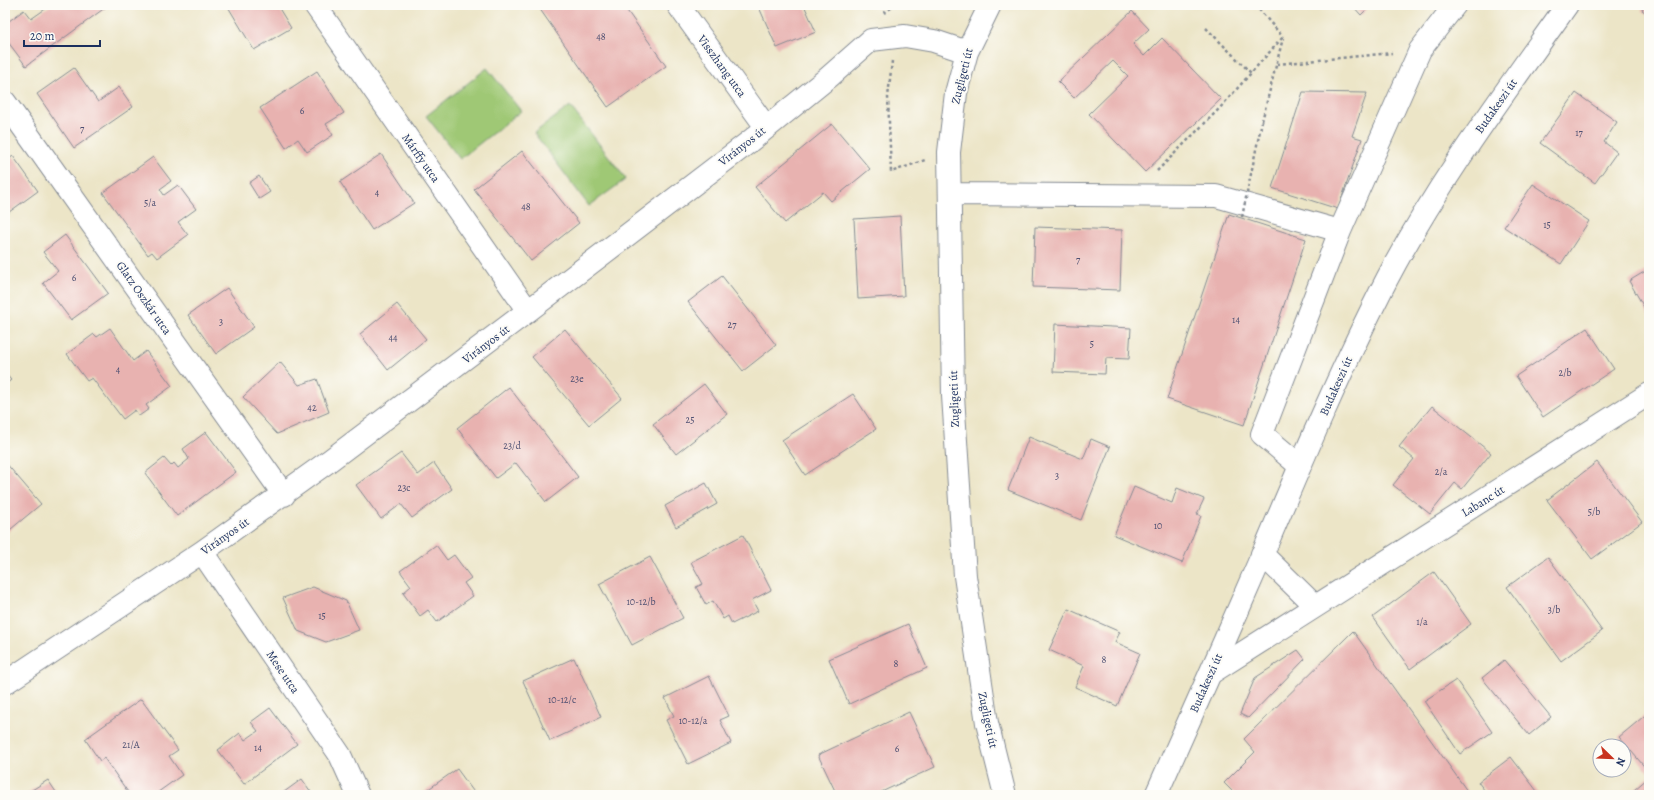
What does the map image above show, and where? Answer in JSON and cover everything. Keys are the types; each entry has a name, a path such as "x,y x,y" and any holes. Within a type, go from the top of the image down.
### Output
{"street":[{"name":"Márffy utca","path":"315,5 528,312"},
{"name":"Visszhang utca","path":"678,5 766,127"},
{"name":"Zugligeti út","path":"990,5 967,52 956,94 948,152 953,396 965,576 987,723 1005,795"},
{"path":"1300,466 1262,434 1340,232 1420,50 1455,5"},
{"name":"Budakeszi út","path":"1156,795 1211,673 1349,356 1388,278 1434,197 1567,5"},
{"name":"Virányos út","path":"5,683 202,552 284,495 528,312 766,127 829,77 871,40 905,36 934,41 967,52"},
{"name":"Glatz Oszkár utca","path":"5,102 284,495"},
{"path":"950,194 1216,196 1340,232"},
{"name":"Labanc út","path":"1211,673 1649,394"},
{"name":"Mese utca","path":"202,552 340,755 358,795"},
{"path":"1262,554 1315,606"}],"path":[{"path":"1255,5 1283,37"},
{"path":"1206,28 1251,73"},
{"path":"894,37 888,97 891,172 948,152"},
{"path":"1242,217 1262,121 1283,37"},
{"path":"1132,195 1219,109 1283,37"},
{"path":"1277,64 1420,50"}],"green space":[{"path":"487,68 521,111 460,159 426,116"},
{"path":"570,106 626,179 589,206 534,133"}],"building":[{"path":"51,5 104,5 106,7 26,66 5,38 5,24 24,10 31,19"},
{"path":"227,5 277,5 291,28 254,50"},
{"path":"537,5 623,5 666,66 608,107"},
{"path":"758,5 804,5 816,32 777,48"},
{"path":"1352,5 1371,5 1361,15"},
{"path":"1645,5 1649,5 1649,15 1642,10"},
{"path":"1132,11 1149,29 1133,44 1144,56 1162,38 1221,99 1145,172 1089,114 1128,76 1113,61 1074,98 1058,82"},
{"path":"74,68 98,102 119,87 133,107 74,148 37,94"},
{"path":"317,71 344,113 326,124 333,135 307,152 298,139 286,148 260,108"},
{"path":"1303,92 1367,93 1352,136 1362,139 1338,209 1272,188"},
{"path":"1576,93 1617,122 1604,142 1617,152 1595,183 1540,143"},
{"path":"832,124 870,169 831,201 823,192 785,223 755,187"},
{"path":"522,151 579,223 531,261 474,189"},
{"path":"381,154 414,203 372,230 340,182"},
{"path":"13,156 38,191 5,215 5,162"},
{"path":"153,157 171,181 160,189 164,195 178,185 196,209 178,222 188,235 157,258 152,252 148,255 103,193"},
{"path":"259,176 270,192 259,199 249,183"},
{"path":"1533,184 1589,221 1561,264 1504,227"},
{"path":"1229,214 1306,239 1244,425 1167,399"},
{"path":"900,216 904,296 858,299 854,219"},
{"path":"1035,227 1122,230 1120,290 1033,287"},
{"path":"65,235 108,293 71,320 43,283 58,271 43,252"},
{"path":"1649,269 1649,316 1629,281"},
{"path":"722,276 776,345 743,371 688,302"},
{"path":"227,288 254,327 216,354 188,315"},
{"path":"397,304 426,339 388,370 360,334"},
{"path":"1055,324 1131,328 1129,359 1106,358 1105,374 1053,372"},
{"path":"110,328 133,361 146,351 172,386 146,405 149,409 139,416 135,410 123,419 92,378 87,381 67,354 94,334 97,337"},
{"path":"1587,328 1614,369 1543,417 1516,376"},
{"path":"565,329 622,398 589,425 532,357"},
{"path":"280,362 299,385 317,379 329,412 277,434 243,397"},
{"path":"5,373 11,380 5,385"},
{"path":"704,384 727,414 676,454 653,424"},
{"path":"509,387 578,477 546,502 516,463 496,478 457,428"},
{"path":"853,394 876,429 805,475 782,440"},
{"path":"1432,406 1491,453 1462,489 1455,483 1430,514 1393,485 1414,459 1399,447"},
{"path":"206,432 236,472 177,516 145,473 164,458 171,466 174,463 178,468 189,459 183,449"},
{"path":"1029,437 1083,459 1091,439 1110,447 1081,520 1008,490"},
{"path":"401,453 418,475 434,463 452,489 412,518 401,504 381,519 356,485"},
{"path":"5,462 41,504 5,534"},
{"path":"1597,462 1642,522 1592,559 1547,500"},
{"path":"706,483 717,504 676,527 665,506"},
{"path":"1134,487 1172,503 1177,488 1204,499 1197,514 1201,516 1182,563 1114,535"},
{"path":"743,535 771,590 752,600 758,611 732,624 728,616 723,619 713,601 706,605 696,587 703,584 691,562"},
{"path":"436,545 447,560 454,555 471,578 464,583 473,596 437,622 428,610 420,616 403,593 411,586 400,571"},
{"path":"650,557 683,618 632,645 599,584"},
{"path":"1548,557 1602,631 1561,661 1507,587"},
{"path":"1434,572 1471,624 1410,669 1373,617"},
{"path":"313,587 346,601 359,630 326,642 298,631 283,598"},
{"path":"1068,609 1120,632 1115,642 1140,653 1117,706 1075,687 1084,666 1049,650"},
{"path":"908,624 927,668 849,704 829,659"},
{"path":"1353,631 1470,795 1236,795 1224,783 1255,752 1244,739"},
{"path":"1298,650 1305,659 1248,718 1240,714 1255,678"},
{"path":"574,658 601,717 550,741 523,681"},
{"path":"1504,660 1551,717 1529,735 1482,678"},
{"path":"709,676 729,716 720,720 731,743 688,764 666,720 674,716 665,698"},
{"path":"1456,680 1492,732 1460,754 1424,701"},
{"path":"141,699 178,750 169,756 182,775 154,795 130,795 104,758 100,761 85,739"},
{"path":"270,708 297,744 244,784 218,750 240,733 245,740 258,731 251,722"},
{"path":"909,712 935,767 875,795 837,795 818,755"},
{"path":"1649,712 1649,772 1632,752 1632,738 1619,737"},
{"path":"1511,757 1540,795 1488,795 1478,782"},
{"path":"457,769 476,795 420,795"},
{"path":"1649,777 1649,795 1638,795 1634,790"},
{"path":"302,779 313,795 280,795"},
{"path":"48,780 58,795 24,795"}]}
